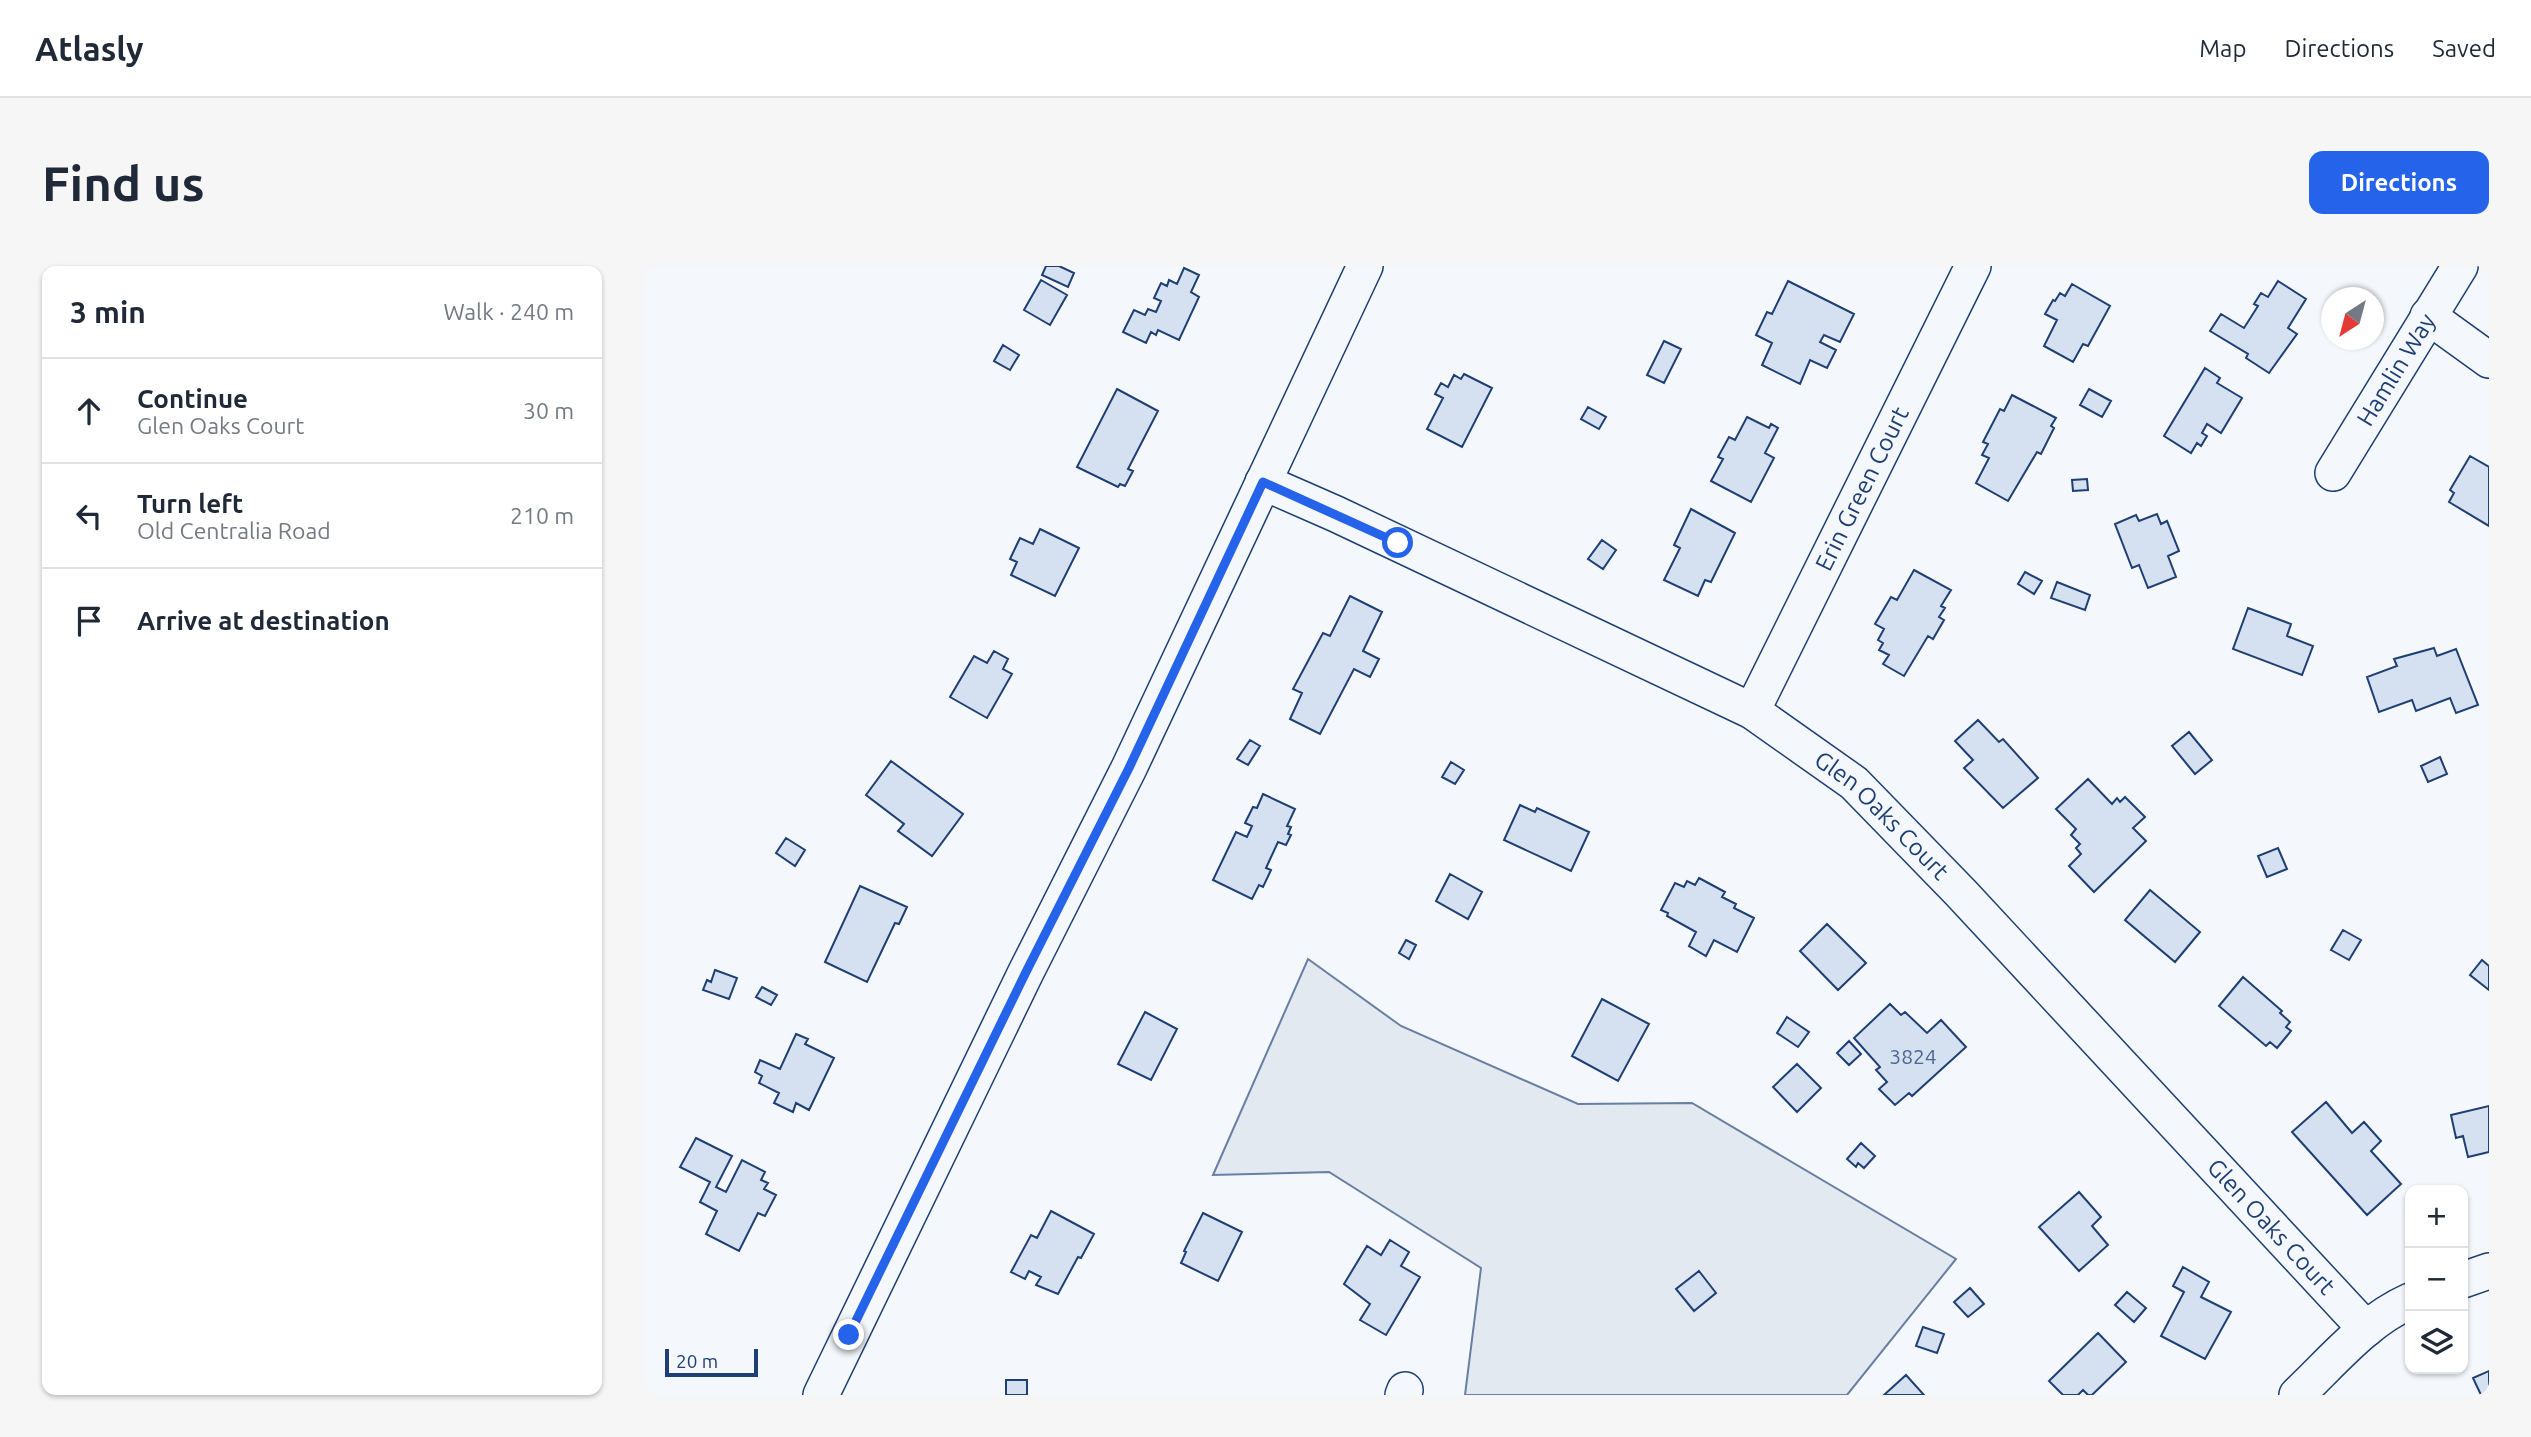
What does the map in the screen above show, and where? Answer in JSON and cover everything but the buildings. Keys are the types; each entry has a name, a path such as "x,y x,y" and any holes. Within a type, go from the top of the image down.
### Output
{"street":[{"path":"821,1395 1026,972 1129,768 1365,266"},
{"name":"Erin Green Court","path":"1752,710 1973,266"},
{"name":"Hamlin Way","path":"2333,473 2460,266"},
{"path":"2428,316 2489,360"},
{"name":"Glen Oaks Court","path":"1263,482 1752,710 1854,783 1980,914 2366,1329"},
{"path":"2468,1278 2489,1271"},
{"path":"2297,1395 2366,1329 2405,1304"}],"shaded area":[{"path":"1308,959 1401,1026 1578,1104 1692,1103 1956,1259 1847,1395 1465,1395 1481,1268 1329,1172 1213,1175"}],"route":[{"path":"849,1335 1129,768 1263,482 1398,543"}]}
